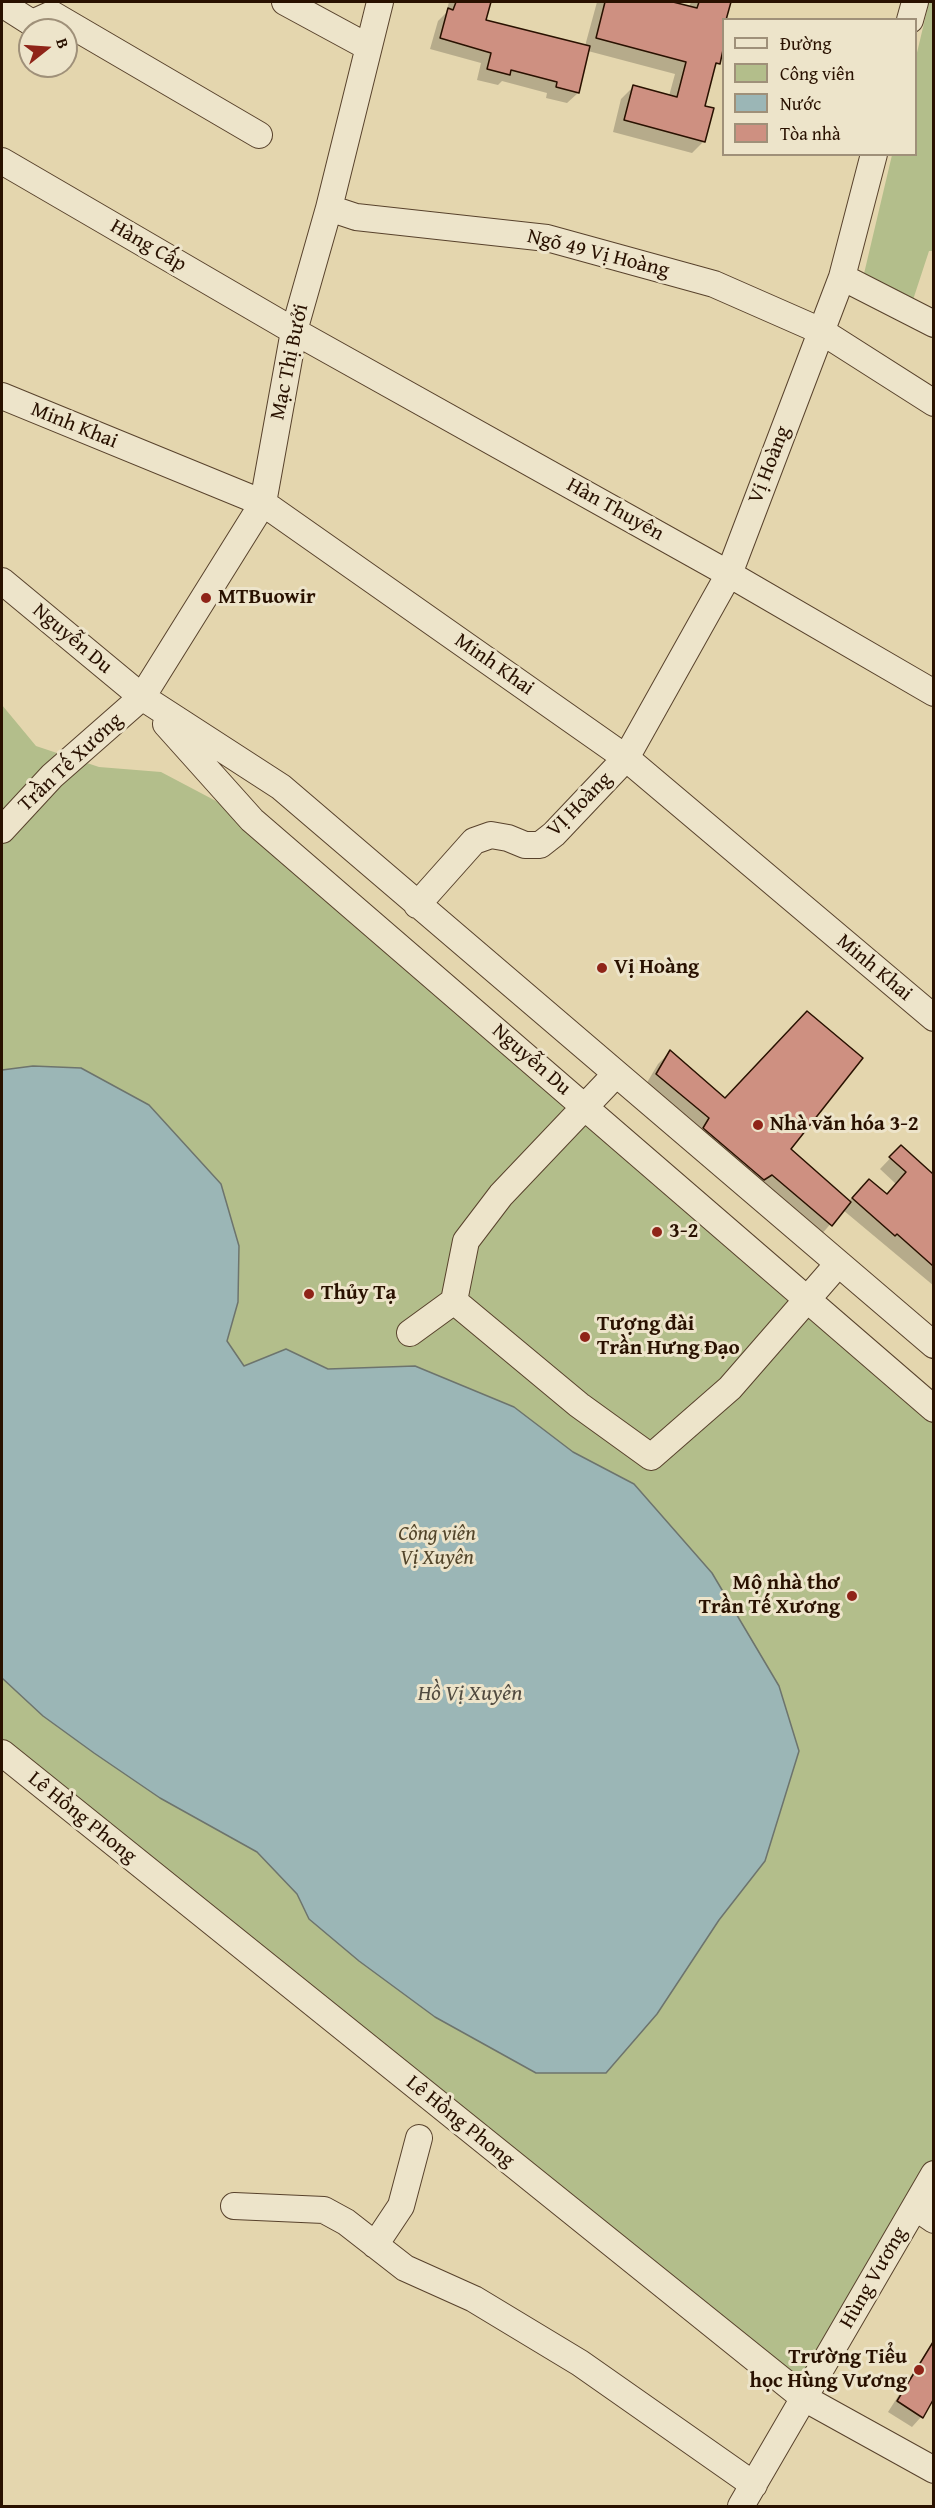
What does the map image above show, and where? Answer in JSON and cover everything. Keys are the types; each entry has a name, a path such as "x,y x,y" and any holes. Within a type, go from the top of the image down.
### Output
{"street":[{"path":"285,2 368,47"},
{"name":"Mạc Thị Bưởi","path":"142,697 262,503 294,331 329,208 380,2"},
{"path":"911,18 915,2"},
{"path":"2,4 32,23 52,14 259,135"},
{"name":"Vị Hoàng","path":"626,758 729,574 842,277 873,156"},
{"name":"Hàng Cấp","path":"2,161 294,331"},
{"name":"Ngõ 49 Vị Hoàng","path":"329,208 356,217 547,237 714,284 821,331 933,403"},
{"path":"842,277 933,324"},
{"name":"Hàn Thuyên","path":"294,331 729,574 933,693"},
{"name":"Minh Khai","path":"2,396 262,503 626,758 933,1018"},
{"name":"Nguyễn Du","path":"2,581 142,697 280,787 933,1345"},
{"name":"Nguyễn Du","path":"142,697 252,820 933,1409"},
{"name":"Trần Tế Xương","path":"2,830 52,776 142,697"},
{"name":"VỊ Hoàng","path":"417,905 474,841 490,835 508,838 525,845 540,845 554,834 626,758"},
{"path":"410,1333 454,1301 466,1241 501,1195 583,1106 616,1074"},
{"path":"454,1301 579,1405 651,1457 730,1388 838,1264"},
{"name":"Lê Hồng Phong","path":"2,1753 804,2398 933,2470"},
{"path":"375,2245 401,2206 419,2138"},
{"name":"Hùng Vương","path":"748,2496 804,2398 924,2214 933,2174"},
{"path":"234,2206 324,2210 346,2222 405,2268 474,2299 580,2364 748,2496"}],"green space":[{"path":"929,2 933,2 933,251 929,251 910,309 863,278 892,156 917,156 917,53"},
{"name":"Công viên Vị Xuyên","path":"2,705 36,746 99,767 161,772 252,820 933,1409 933,2174 804,2398 2,1747"}],"water":[{"name":"Hồ Vị Xuyên","path":"33,1066 81,1068 149,1105 221,1184 239,1246 238,1302 227,1341 244,1366 286,1349 328,1369 415,1366 514,1407 573,1452 634,1484 712,1573 779,1686 799,1751 765,1861 719,1920 657,2014 606,2073 536,2073 435,2017 359,1961 309,1919 297,1894 257,1852 160,1798 94,1753 43,1716 2,1678 2,1070"}],"building":[{"path":"456,2 491,2 486,20 590,46 579,93 556,87 557,82 511,70 510,75 487,69 491,53 440,38 448,8 453,10"},
{"path":"605,2 673,2 697,8 699,2 731,2 727,18 722,18 722,55 720,64 716,63 705,106 714,108 705,142 624,120 633,85 677,97 686,62 596,38"},
{"name":"Nhà văn hóa 3-2","path":"807,1011 863,1058 791,1149 851,1202 832,1226 772,1175 764,1180 703,1128 709,1118 656,1074 670,1050 725,1098"},
{"path":"901,1145 933,1174 933,1266 852,1198 869,1179 887,1194 906,1172 889,1157"},
{"path":"933,2342 933,2400 923,2418 897,2401"}],"place":[{"name":"MTBuowir","path":"206,598"},
{"name":"Vị Hoàng","path":"602,968"},
{"name":"Nhà văn hóa 3-2","path":"758,1125"},
{"name":"3-2","path":"657,1232"},
{"name":"Thủy Tạ","path":"309,1294"},
{"name":"Tượng đài Trần Hưng Đạo","path":"585,1337"},
{"name":"Mộ nhà thơ Trần Tế Xương","path":"852,1596"},
{"name":"Trường Tiểu học Hùng Vương","path":"919,2370"}]}
